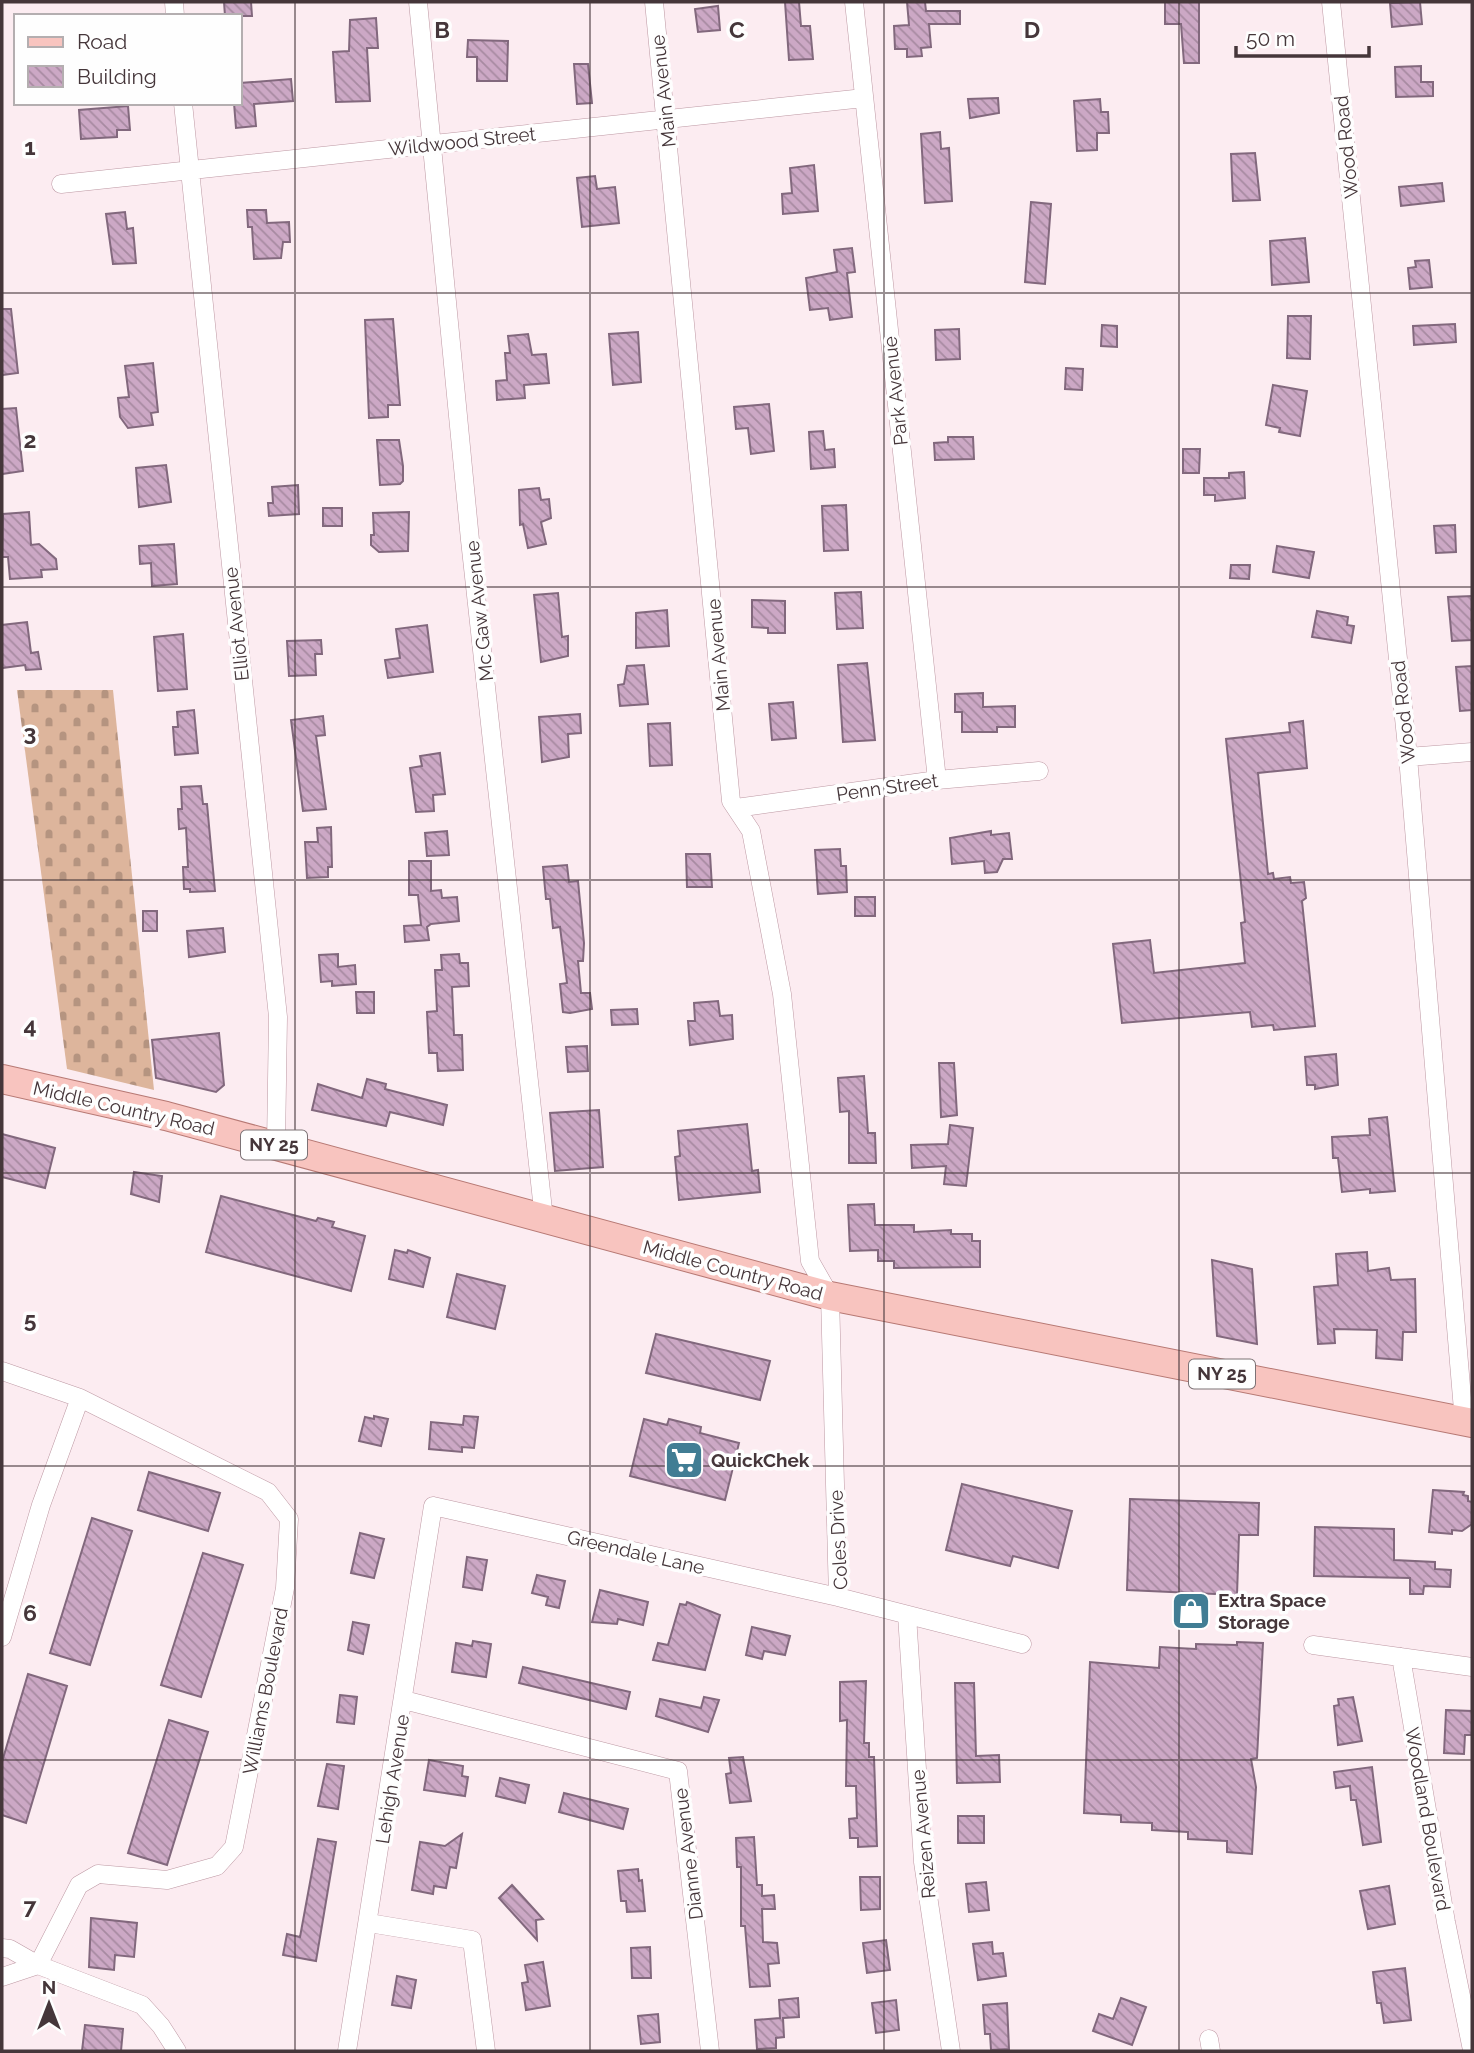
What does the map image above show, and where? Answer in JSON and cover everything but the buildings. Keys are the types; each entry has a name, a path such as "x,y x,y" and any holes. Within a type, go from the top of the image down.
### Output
{"main road":[{"name":"Middle Country Road","path":"2,1079 166,1116 830,1296 1468,1423"}],"street":[{"name":"Mc Gaw Avenue","path":"418,2 544,1219"},
{"name":"Main Avenue","path":"654,2 731,801 751,831 782,994 810,1261 830,1296"},
{"name":"Park Avenue","path":"854,2 937,780"},
{"name":"Wood Road","path":"1331,2 1408,757 1468,1423"},
{"name":"Wildwood Street","path":"61,184 864,99"},
{"name":"Elliot Avenue","path":"183,105 278,1017 276,1145"},
{"path":"1408,757 1472,752"},
{"name":"Penn Street","path":"736,808 937,780 1039,771"},
{"name":"Coles Drive","path":"830,1296 838,1597 1022,1644"},
{"name":"Williams Boulevard","path":"2,1371 80,1398 268,1492 289,1519 285,1588 234,1847 217,1866 167,1880 98,1874 88,1879 79,1885 38,1965"},
{"path":"2,1637 40,1505 80,1398"},
{"name":"Greendale Lane","path":"433,1506 838,1597"},
{"name":"Lehigh Avenue","path":"347,2051 433,1506"},
{"name":"Reizen Avenue","path":"907,1615 923,1862 951,2051"},
{"path":"1313,1645 1472,1667"},
{"name":"Woodland Boulevard","path":"1401,1657 1443,1909 1472,2050"},
{"name":"Dianne Avenue","path":"404,1700 678,1771 710,2051"},
{"path":"369,1923 472,1940 486,2051"},
{"path":"2,1948 10,1948 38,1965 142,2005 161,2026 177,2051"},
{"path":"2,1977 38,1965"}],"green space":[{"path":"17,690 113,690 154,1090 67,1069"}],"place":[{"name":"QuickChek","path":"684,1460"},
{"name":"Extra Space Storage","path":"1191,1611"}]}
